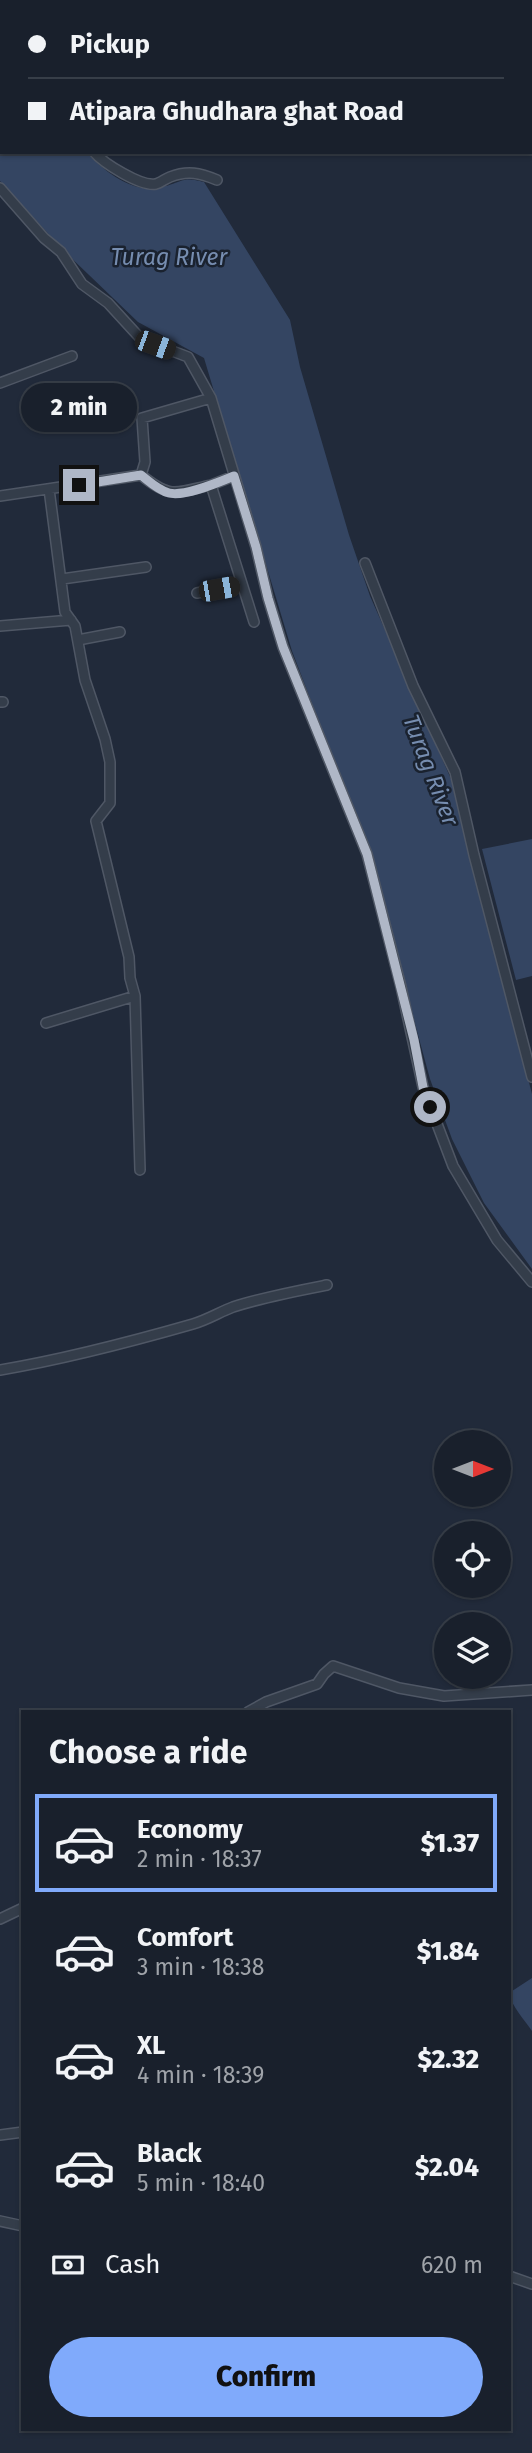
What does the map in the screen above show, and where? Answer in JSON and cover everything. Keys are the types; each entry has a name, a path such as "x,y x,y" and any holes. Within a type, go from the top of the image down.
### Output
{"street":[{"path":"96,154 100,160 143,184 156,184 185,172 198,172 217,180"},
{"path":"0,188 61,252 82,284 108,303 141,339 188,357 211,398 283,647 367,854 405,1000 423,1087 453,1166 497,1240 532,1282"},
{"path":"0,383 72,356"},
{"path":"141,475 145,462 142,418 211,398"},
{"path":"0,496 141,475 157,488 172,494 211,485 234,476"},
{"path":"211,485 254,622"},
{"path":"49,488 65,612 75,626 85,680 110,762 110,803 96,821 129,957 130,978 135,996 140,1170"},
{"path":"365,563 413,686 455,772 477,868 532,1077"},
{"path":"62,579 146,567"},
{"path":"197,593 242,584"},
{"path":"0,626 71,620"},
{"path":"78,640 120,632"},
{"path":"46,1023 135,996"},
{"path":"0,1370 114,1346 194,1324 229,1308 260,1299 327,1285"},
{"path":"252,1710 266,1702 317,1684 333,1666 399,1688 444,1696 532,1690"},
{"path":"0,1919 21,1909"},
{"path":"0,2135 21,2132"},
{"path":"0,2221 21,2226"},
{"path":"511,2277 532,2284"}],"water":[{"name":"Turag River","path":"0,154 88,154 111,174 141,188 151,189 186,180 204,182 290,320 300,367 349,535 370,596 451,779 532,1094 532,1269 484,1203 452,1139 430,1079 367,847 292,651 204,358 138,322 64,251 0,181"},
{"path":"532,839 532,976 516,980 482,849"},
{"path":"532,1978 532,2031 515,2008 511,1992"}],"route":[{"path":"79,485 141,475 157,488 172,494 211,485 234,476 283,647 367,854 430,1107"}]}
